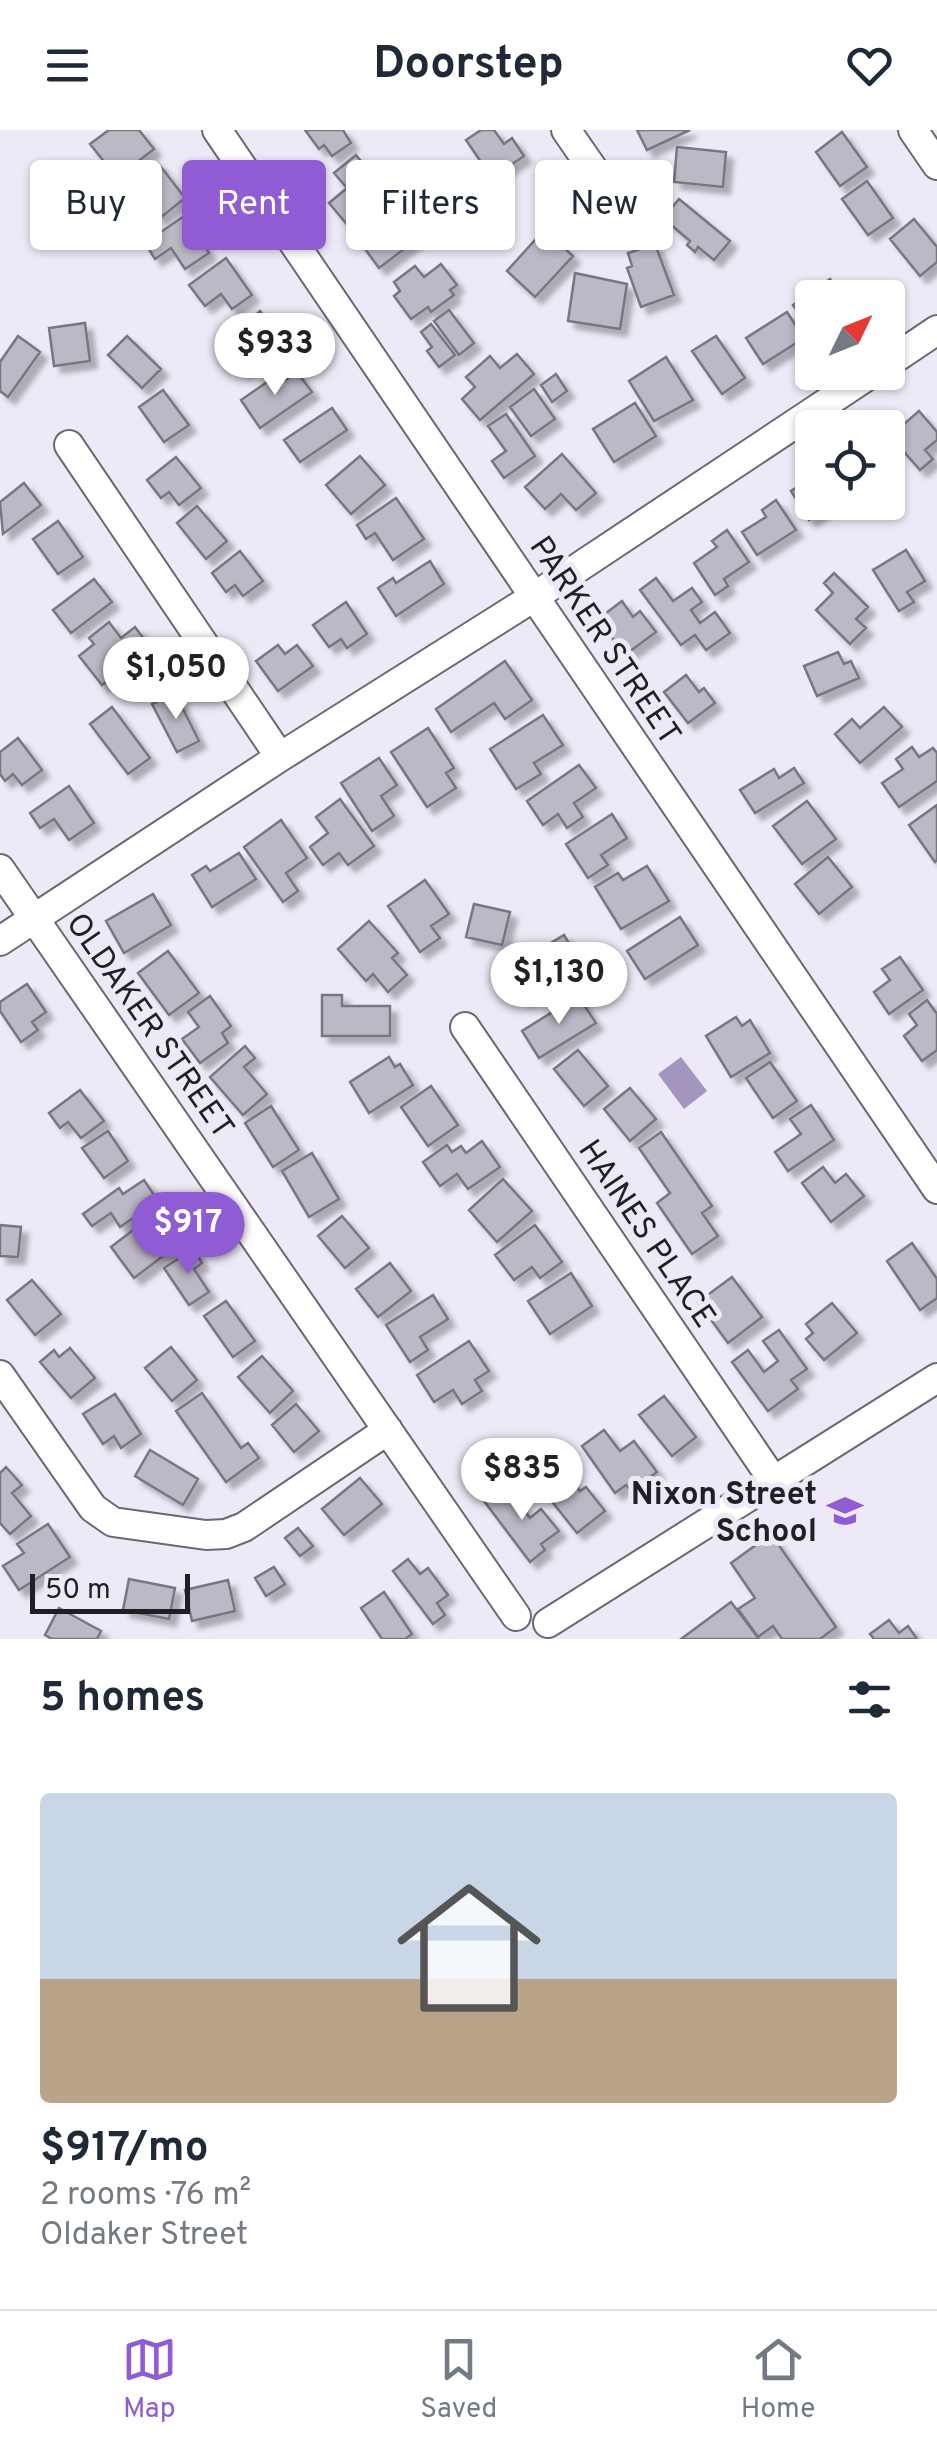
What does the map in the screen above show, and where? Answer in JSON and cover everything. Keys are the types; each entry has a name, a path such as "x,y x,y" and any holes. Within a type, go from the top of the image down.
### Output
{"street":[{"name":"PARKER STREET","path":"217,130 937,1189"},
{"path":"566,130 587,160"},
{"path":"913,130 937,166"},
{"path":"905,352 937,330"},
{"path":"0,941 847,390"},
{"path":"69,445 280,757"},
{"name":"OLDAKER STREET","path":"0,869 388,1430 512,1628"},
{"name":"HAINES PLACE","path":"466,1026 774,1480"},
{"path":"0,1375 93,1508 113,1522 206,1536 226,1534 244,1526 388,1430"},
{"path":"512,1628 533,1613 549,1631 774,1480 937,1378"}],"shaded area":[{"path":"681,1057 707,1091 684,1109 658,1074"}],"building":[{"path":"109,130 139,130 154,149 140,160 103,160 90,144"},
{"path":"305,130 343,130 351,143 332,156 324,145 319,149"},
{"path":"481,130 494,130 504,144 512,138 524,156 515,162 480,160 466,140"},
{"path":"637,130 690,130 647,150"},
{"path":"842,132 867,167 840,186 816,152"},
{"path":"677,147 726,152 723,187 674,182"},
{"path":"346,163 346,187 334,173"},
{"path":"162,168 182,194 182,200 162,216"},
{"path":"867,181 893,218 868,235 842,199"},
{"path":"346,189 346,223 329,203"},
{"path":"679,199 730,241 714,260 698,247 695,252 687,245 690,241 673,227 673,206"},
{"path":"182,217 182,250 209,253 185,269 171,248 155,259 149,250 162,250 162,231"},
{"path":"914,219 937,247 937,262 920,276 890,239"},
{"path":"535,240 535,250 566,250 573,256 535,297 507,271"},
{"path":"366,250 403,250 379,268"},
{"path":"657,250 674,295 641,307 627,268 632,266 628,253"},
{"path":"226,258 252,295 232,309 221,294 205,306 189,285"},
{"path":"441,264 457,285 450,290 454,295 431,312 428,307 411,319 394,296 400,291 394,282 415,266 424,277"},
{"path":"575,273 627,284 620,329 568,321"},
{"path":"449,310 474,343 459,355 434,321"},
{"path":"260,311 278,332 269,339 273,344 242,371 220,346"},
{"path":"787,312 795,324 795,344 763,364 746,338"},
{"path":"85,323 90,361 54,366 49,328"},
{"path":"431,324 455,355 439,367 427,351 432,347 421,332"},
{"path":"18,336 40,352 8,397 0,391 0,362"},
{"path":"127,336 161,369 142,388 108,355"},
{"path":"716,336 745,378 722,394 692,351"},
{"path":"517,354 534,374 480,420 462,399 475,387 466,377 490,356 500,368"},
{"path":"666,357 693,400 654,421 629,381"},
{"path":"297,372 312,392 260,428 241,400 280,373 285,380"},
{"path":"556,374 567,391 552,402 541,385"},
{"path":"534,389 555,419 531,436 510,407"},
{"path":"163,390 189,425 164,442 139,407"},
{"path":"635,403 656,436 614,462 593,429"},
{"path":"332,408 347,430 300,462 284,440"},
{"path":"919,411 937,432 937,440 925,450 933,459 920,470 905,453 905,423"},
{"path":"506,414 535,456 504,478 492,461 506,451 488,426"},
{"path":"562,454 596,493 576,510 561,494 545,509 525,487"},
{"path":"360,456 385,485 351,514 326,485"},
{"path":"176,457 201,488 179,505 169,492 161,498 147,480"},
{"path":"24,483 41,505 3,534 0,502"},
{"path":"396,498 424,539 393,560 375,533 366,539 357,525"},
{"path":"776,500 796,530 757,555 742,532 766,517 762,510"},
{"path":"197,506 227,541 206,559 177,523"},
{"path":"58,521 83,557 58,574 33,539"},
{"path":"727,530 749,562 724,579 728,586 715,595 694,563 717,547 712,541"},
{"path":"906,550 925,581 907,592 914,602 899,611 873,570"},
{"path":"240,551 263,581 243,596 235,585 226,592 212,573"},
{"path":"430,561 444,584 396,616 378,588 393,578 396,583"},
{"path":"834,573 868,607 856,619 866,628 850,644 816,610 833,593 824,583"},
{"path":"656,578 673,601 692,588 702,602 691,610 700,623 715,612 730,633 706,650 695,635 681,645 640,590"},
{"path":"94,579 112,602 71,633 53,610"},
{"path":"622,601 633,617 640,611 656,632 625,655 598,619"},
{"path":"346,602 367,634 347,648 341,639 329,647 313,625"},
{"path":"109,622 121,638 135,627 150,647 102,685 79,656 94,644 89,638"},
{"path":"278,645 285,654 297,645 313,666 278,691 256,661"},
{"path":"838,652 844,664 851,661 859,678 817,696 804,666"},
{"path":"505,661 532,700 505,719 494,703 451,732 436,709"},
{"path":"686,675 699,692 704,688 715,703 688,723 664,692"},
{"path":"175,693 199,741 177,752 152,704"},
{"path":"112,707 150,758 128,774 90,724"},
{"path":"884,707 902,727 860,763 835,734 852,719 860,728"},
{"path":"543,715 563,745 534,763 541,774 516,789 490,749"},
{"path":"428,728 454,768 446,773 456,788 427,807 391,752"},
{"path":"18,738 42,770 22,785 13,774 5,781 0,774 0,752"},
{"path":"912,747 919,757 933,748 937,753 937,781 899,807 882,783 903,769 896,759"},
{"path":"379,758 397,785 381,796 394,816 372,831 341,783"},
{"path":"579,765 596,788 574,803 583,817 567,828 558,814 543,825 527,801"},
{"path":"794,768 804,783 755,813 740,790 774,769 779,778"},
{"path":"69,786 94,823 69,840 54,819 40,828 30,813"},
{"path":"340,799 374,846 348,865 339,853 323,865 310,847 328,833 316,817"},
{"path":"807,801 836,839 802,864 773,826"},
{"path":"937,805 937,860 935,862 909,825"},
{"path":"612,814 627,838 601,855 608,865 588,878 566,844"},
{"path":"281,820 307,858 286,873 298,891 283,902 244,847"},
{"path":"239,853 256,879 212,907 192,875 206,866 210,871"},
{"path":"828,857 852,887 819,914 795,884"},
{"path":"647,866 669,901 621,929 595,887 618,873 623,880"},
{"path":"425,880 449,914 431,926 440,938 420,952 388,906"},
{"path":"153,894 171,925 124,953 106,921"},
{"path":"474,904 510,912 502,945 466,937"},
{"path":"680,917 698,945 645,979 627,951"},
{"path":"369,921 398,953 392,958 407,975 388,992 373,974 366,981 338,949"},
{"path":"564,935 582,964 524,999 510,976 545,955 541,949"},
{"path":"168,951 199,993 169,1015 138,973"},
{"path":"900,957 923,990 889,1014 874,992 890,980 882,969"},
{"path":"27,984 46,1012 32,1022 38,1030 21,1042 0,1011 0,1002"},
{"path":"322,995 342,995 342,1006 390,1006 390,1036 322,1036"},
{"path":"210,996 231,1026 222,1033 228,1043 200,1063 182,1039 199,1027 188,1012"},
{"path":"578,996 596,1023 539,1058 522,1031"},
{"path":"927,1000 937,1014 937,1050 922,1061 904,1036 917,1025 909,1014"},
{"path":"736,1017 742,1026 750,1020 770,1053 731,1077 706,1036"},
{"path":"245,1046 255,1058 244,1067 267,1094 243,1115 210,1077"},
{"path":"578,1050 608,1086 584,1106 554,1069"},
{"path":"389,1057 395,1067 400,1064 413,1085 369,1113 350,1082"},
{"path":"770,1062 797,1101 773,1118 746,1078"},
{"path":"431,1086 458,1125 428,1146 401,1107"},
{"path":"630,1088 656,1119 630,1141 604,1109"},
{"path":"80,1090 104,1121 81,1138 68,1122 60,1128 49,1113"},
{"path":"811,1105 834,1140 788,1171 775,1152 801,1134 790,1119"},
{"path":"271,1106 299,1150 273,1167 245,1123"},
{"path":"108,1131 128,1161 104,1178 82,1148"},
{"path":"661,1132 712,1206 702,1213 718,1236 692,1254 657,1203 670,1193 639,1148"},
{"path":"482,1141 500,1167 468,1189 457,1174 440,1186 423,1162 447,1145 452,1152 461,1146 466,1153"},
{"path":"312,1153 339,1199 309,1217 282,1171"},
{"path":"823,1167 835,1183 846,1174 864,1196 831,1222 802,1183"},
{"path":"503,1179 532,1211 497,1242 469,1210"},
{"path":"144,1180 158,1201 120,1227 111,1213 92,1226 83,1214 119,1188 123,1194"},
{"path":"163,1207 187,1238 134,1278 111,1247"},
{"path":"342,1216 369,1248 345,1268 318,1236"},
{"path":"0,1225 21,1227 18,1257 0,1256"},
{"path":"535,1225 562,1262 540,1278 532,1267 514,1280 495,1255"},
{"path":"912,1243 937,1279 937,1298 920,1310 887,1261"},
{"path":"193,1249 202,1263 194,1269 209,1292 189,1305 164,1268"},
{"path":"390,1263 411,1291 378,1317 356,1289"},
{"path":"571,1273 592,1306 550,1334 528,1301"},
{"path":"732,1277 762,1317 728,1343 698,1302"},
{"path":"32,1280 61,1314 35,1335 7,1300"},
{"path":"433,1295 448,1319 420,1337 428,1350 410,1362 386,1325"},
{"path":"226,1301 255,1341 233,1357 204,1316"},
{"path":"832,1303 857,1333 824,1360 806,1339 813,1333 806,1324"},
{"path":"779,1330 807,1369 791,1380 798,1389 768,1411 732,1362 748,1350 764,1372 778,1361 763,1341"},
{"path":"469,1341 489,1371 475,1380 482,1391 462,1404 453,1390 434,1402 417,1375"},
{"path":"171,1347 197,1380 172,1401 145,1368"},
{"path":"70,1348 95,1378 71,1398 40,1362 54,1350 59,1357"},
{"path":"262,1356 293,1391 270,1413 238,1377"},
{"path":"202,1393 241,1448 248,1443 259,1458 226,1482 176,1411"},
{"path":"115,1394 141,1434 121,1448 114,1436 103,1444 83,1414"},
{"path":"664,1396 696,1437 672,1456 639,1415"},
{"path":"296,1404 319,1431 294,1452 272,1425"},
{"path":"604,1430 620,1451 634,1441 657,1472 631,1491 626,1485 615,1493 582,1446"},
{"path":"150,1450 198,1479 183,1505 135,1476"},
{"path":"6,1467 22,1485 12,1493 31,1516 10,1534 0,1523 0,1473"},
{"path":"564,1472 580,1491 586,1487 605,1511 577,1533 542,1489"},
{"path":"360,1478 382,1504 344,1535 322,1509"},
{"path":"505,1485 530,1518 541,1509 559,1531 541,1544 545,1550 530,1562 484,1501"},
{"path":"48,1524 70,1557 19,1590 3,1566 24,1553 17,1544"},
{"path":"298,1528 313,1546 300,1556 285,1538"},
{"path":"771,1534 836,1627 820,1639 782,1639 773,1626 758,1637 738,1609 755,1598 731,1563"},
{"path":"408,1559 420,1574 428,1568 448,1595 437,1603 445,1615 433,1624 393,1571"},
{"path":"274,1567 285,1584 266,1596 255,1578"},
{"path":"129,1579 175,1588 169,1619 123,1610"},
{"path":"228,1580 235,1611 192,1621 185,1590"},
{"path":"384,1592 412,1634 405,1639 382,1639 361,1608"},
{"path":"731,1602 759,1639 681,1639"},
{"path":"59,1608 101,1631 97,1639 52,1639 45,1635"},
{"path":"889,1620 899,1633 908,1626 917,1639 874,1639 870,1634"}],"place":[{"name":"Nixon Street School","path":"845,1511"}]}
